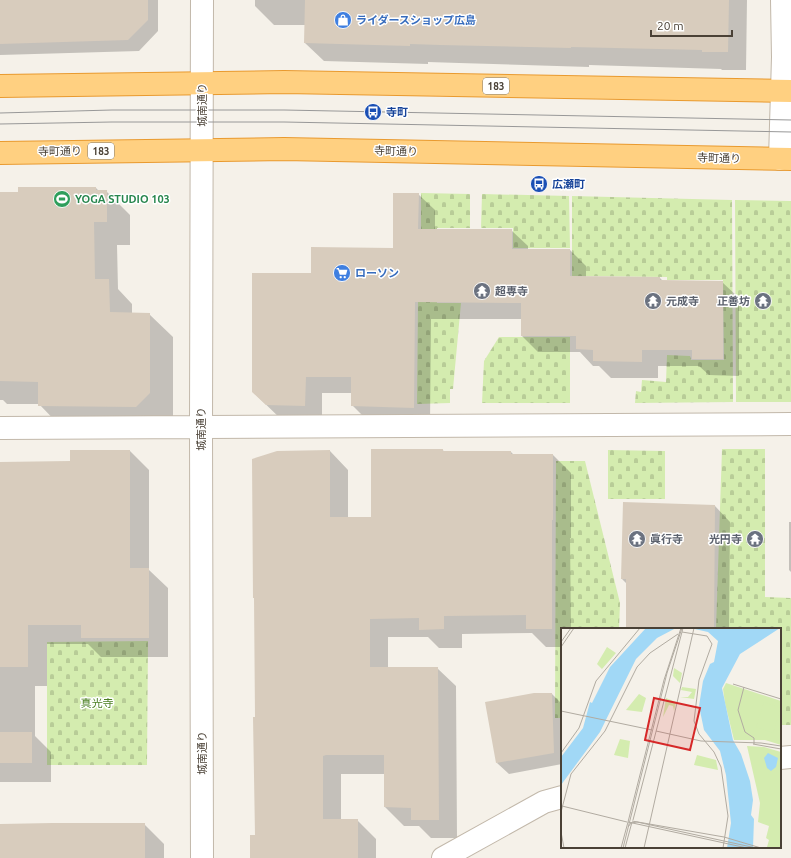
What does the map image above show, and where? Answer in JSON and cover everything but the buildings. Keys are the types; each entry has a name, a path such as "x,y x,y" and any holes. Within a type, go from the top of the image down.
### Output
{"highway":[{"name":"183","path":"0,86 292,83 787,91"},
{"name":"寺町通り","path":"0,153 284,149 786,159"}],"street":[{"name":"城南通り","path":"202,0 202,858"},
{"path":"782,0 783,57 787,91 786,159"},
{"path":"0,428 791,424"},
{"path":"781,758 791,757"},
{"path":"444,858 544,802 561,797"}],"green space":[{"path":"421,193 470,194 470,228 437,228 437,303 461,303 453,389 450,389 450,403 417,404 418,301 421,281"},
{"path":"482,194 569,196 570,248 513,248 513,228 481,228"},
{"path":"572,196 732,200 733,402 635,403 636,391 641,392 642,380 666,382 667,355 690,356 691,360 724,360 723,280 667,280 667,277 572,276"},
{"name":"正善坊","path":"735,200 791,201 791,402 736,402"},
{"path":"499,337 570,337 570,403 482,403 484,361"},
{"name":"光円寺","path":"722,449 765,449 765,597 791,598 791,725 781,725 781,628 716,628"},
{"path":"608,450 665,451 665,499 608,499"},
{"path":"556,461 585,461 620,603 619,628 561,628 561,718 555,718"},
{"name":"真光寺","path":"148,641 147,765 47,765 47,642"}],"tram line":[{"path":"0,113 112,110 284,110 791,120"},
{"path":"0,124 112,122 284,122 791,132"}],"place":[{"name":"ライダースショップ広島","path":"343,20"},
{"name":"寺町","path":"373,112"},
{"name":"広瀬町","path":"539,184"},
{"name":"YOGA STUDIO 103","path":"62,199"},
{"name":"ローソン","path":"342,273"},
{"name":"超専寺","path":"482,291"},
{"name":"元成寺","path":"653,301"},
{"name":"正善坊","path":"763,301"},
{"name":"眞行寺","path":"637,539"},
{"name":"光円寺","path":"755,539"}]}
